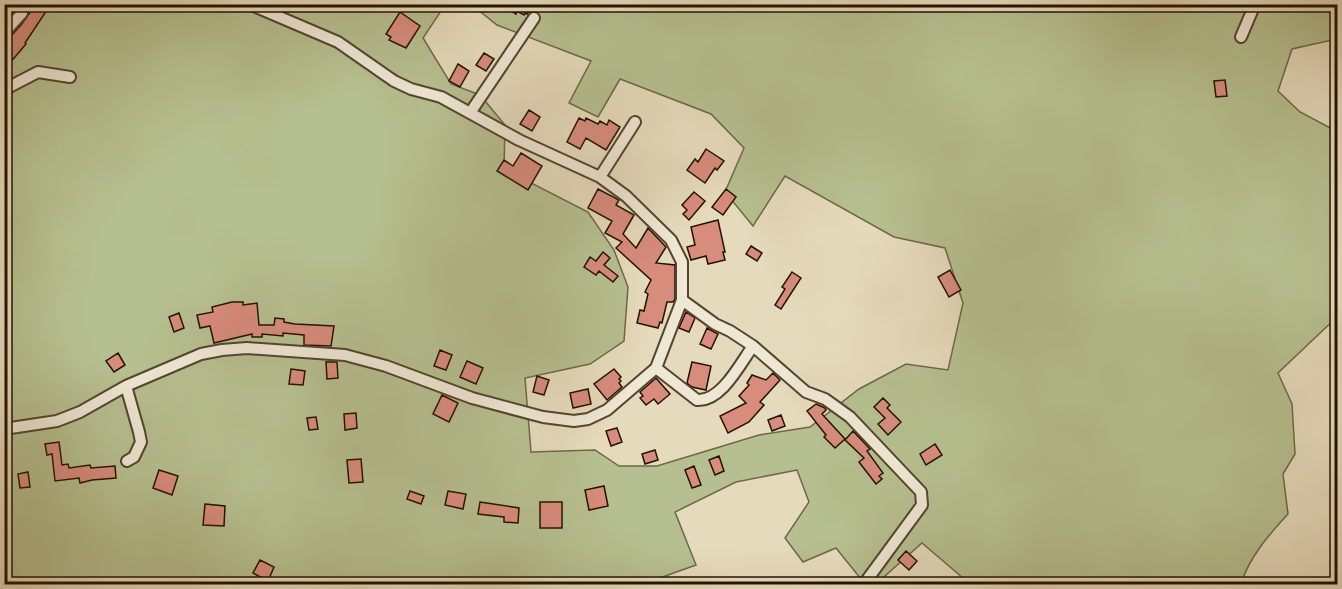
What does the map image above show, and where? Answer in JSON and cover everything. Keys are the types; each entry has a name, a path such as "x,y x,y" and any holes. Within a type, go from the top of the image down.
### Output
{"street":[{"path":"4,429 57,421 126,386 201,354 222,350 247,348 345,355 377,363 472,398 543,417 574,421 588,419 607,410 656,368 682,300 682,262 671,240 626,196 600,177 535,148 441,97 411,89 394,81 338,42 249,4"},
{"path":"1241,37 1255,4"},
{"path":"4,33 22,13"},
{"path":"470,113 534,18"},
{"path":"4,92 38,72 70,77"},
{"path":"600,177 635,122"},
{"path":"682,300 715,324 753,346 806,392 825,399 850,417 921,492 922,505 864,585"},
{"path":"656,368 697,400 704,400 713,397 723,387 753,346"},
{"path":"126,386 141,442 134,458 127,461"}],"green space":[{"path":"4,5 445,5 423,38 451,84 480,95 505,125 504,169 588,212 614,250 628,287 624,341 590,364 525,378 531,452 595,450 619,466 657,466 759,435 810,427 859,389 906,364 948,370 963,303 945,248 894,237 785,176 753,226 725,192 744,148 711,114 620,79 598,117 569,103 591,61 497,25 472,5 1337,5 1337,39 1292,49 1278,91 1300,112 1338,132 1337,317 1278,373 1292,404 1295,454 1283,474 1288,514 1254,556 1241,584 970,584 922,543 876,584 865,584 836,548 803,562 785,538 809,502 797,470 736,482 675,512 696,565 643,584 5,584"}],"building":[{"path":"36,4 51,4 26,44 4,70 4,40 9,38 21,25"},
{"path":"501,4 531,4 532,8 527,14 524,15 517,11 516,14"},
{"path":"400,12 420,26 406,48 389,40 391,37 386,34"},
{"path":"484,53 494,59 486,71 476,65"},
{"path":"458,64 469,71 460,87 449,81"},
{"path":"1225,80 1227,96 1216,97 1214,81"},
{"path":"529,110 540,117 532,131 520,124"},
{"path":"579,118 585,121 586,118 598,124 600,121 607,125 609,120 620,127 606,150 586,138 580,149 567,142"},
{"path":"706,149 724,161 717,170 715,168 705,183 687,170 695,159 698,162"},
{"path":"521,153 542,166 528,190 497,171 504,160 513,166"},
{"path":"598,189 619,200 616,205 634,215 623,234 636,248 648,228 666,247 656,263 675,265 675,299 673,302 667,302 662,323 660,322 658,328 637,323 640,310 644,311 648,294 645,292 651,280 616,248 622,242 605,233 612,221 588,208"},
{"path":"726,189 736,197 723,215 712,207"},
{"path":"694,192 705,201 689,220 683,214 687,210 682,205"},
{"path":"718,220 725,260 708,264 706,256 691,260 687,247 695,245 691,227"},
{"path":"751,246 762,253 757,261 746,254"},
{"path":"603,252 610,258 604,265 618,276 613,282 599,271 596,275 584,267 590,257 596,261"},
{"path":"950,270 961,290 949,297 938,277"},
{"path":"792,272 801,278 781,309 775,305 785,289 782,287"},
{"path":"243,302 243,305 257,303 259,325 274,325 275,318 295,324 334,326 331,346 304,345 304,335 283,333 283,336 262,334 262,337 252,337 252,334 214,343 210,326 200,328 197,315 213,312 212,307"},
{"path":"686,312 695,318 689,332 679,328"},
{"path":"179,313 184,328 174,332 169,317"},
{"path":"707,328 718,334 711,349 700,344"},
{"path":"440,350 452,355 446,370 434,366"},
{"path":"118,353 125,365 114,372 106,361"},
{"path":"467,361 483,368 476,384 460,377"},
{"path":"326,362 337,362 338,378 327,379"},
{"path":"692,362 711,366 706,390 692,387 687,383"},
{"path":"291,369 305,371 303,385 289,384"},
{"path":"614,369 621,377 619,383 622,387 607,400 594,384"},
{"path":"773,373 780,380 760,402 764,405 749,422 728,433 720,416 746,403 739,396 749,385 747,383 752,375 766,380"},
{"path":"537,376 549,380 544,395 533,392"},
{"path":"656,378 670,394 658,404 654,399 646,405 640,398 643,396 640,392"},
{"path":"588,389 591,404 573,408 570,393"},
{"path":"442,395 458,403 449,422 433,414"},
{"path":"883,398 890,405 887,408 901,422 888,435 878,424 885,418 874,407"},
{"path":"816,404 825,408 822,414 845,439 835,448 824,437 826,435 807,411"},
{"path":"356,413 357,428 345,430 344,414"},
{"path":"781,415 785,426 772,431 768,420"},
{"path":"316,417 318,429 309,430 307,418"},
{"path":"617,428 622,442 611,446 606,431"},
{"path":"853,431 870,449 867,451 883,473 879,476 882,479 876,484 859,462 864,458 845,440"},
{"path":"59,442 62,465 68,464 69,468 90,465 91,468 115,466 116,478 80,483 79,478 55,481 52,454 47,455 45,444"},
{"path":"935,444 942,455 926,465 920,454"},
{"path":"655,450 658,460 645,464 642,454"},
{"path":"719,456 724,471 715,475 709,460"},
{"path":"361,459 363,482 349,483 347,460"},
{"path":"694,466 701,485 692,488 685,470"},
{"path":"159,470 178,476 172,495 153,488"},
{"path":"28,472 30,487 20,488 18,474"},
{"path":"604,486 608,506 589,510 585,490"},
{"path":"410,491 424,496 421,504 407,499"},
{"path":"448,491 466,494 463,509 445,505"},
{"path":"480,502 519,508 518,523 504,522 504,517 478,514"},
{"path":"540,502 562,502 562,528 540,528"},
{"path":"205,504 225,506 224,526 203,525"},
{"path":"906,551 917,561 909,570 898,560"},
{"path":"260,560 274,567 268,581 253,573"}]}
